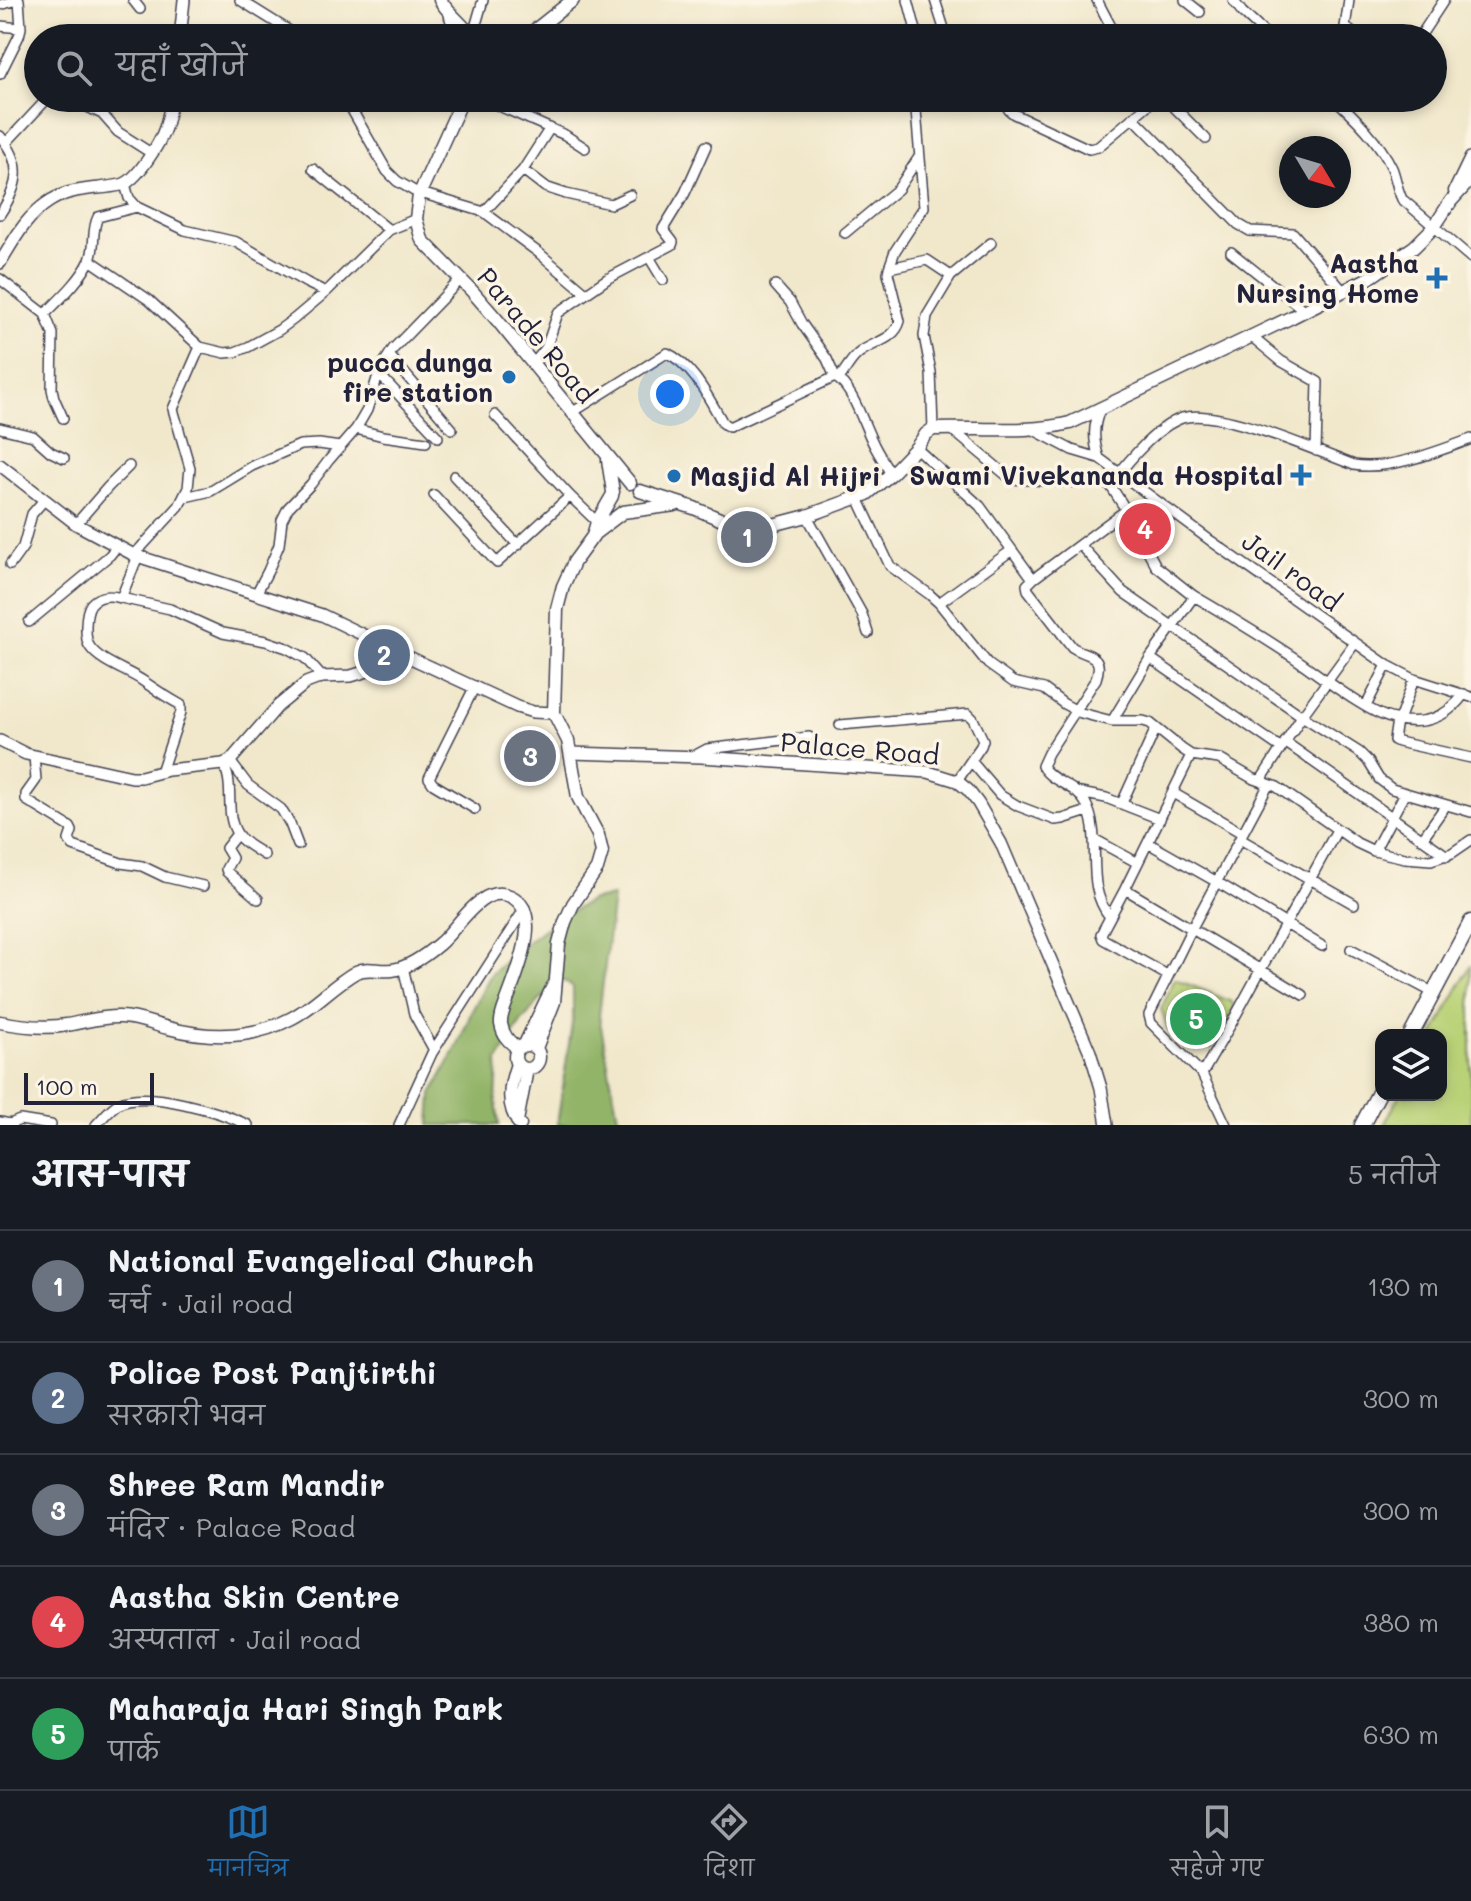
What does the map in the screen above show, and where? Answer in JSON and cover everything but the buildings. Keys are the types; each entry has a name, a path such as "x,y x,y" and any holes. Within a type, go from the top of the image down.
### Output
{"main road":[{"path":"440,0 461,24"},
{"path":"543,24 573,0"},
{"path":"450,14 454,24"},
{"path":"416,219 417,203 457,112"},
{"path":"593,536 612,494 622,484 694,508 728,524 749,529 761,528 807,516 875,489 933,429 1032,429 1070,423 1344,292 1394,262 1434,227 1451,201 1471,158"},
{"path":"1451,201 1471,179"},
{"path":"423,190 422,218 429,245"},
{"name":"Parade Road","path":"416,219 419,235 461,279 635,487"},
{"path":"607,457 614,505 619,511 679,504"},
{"path":"522,1067 515,1056 546,1027 554,1002 559,944 565,922 573,904 597,869 602,852 598,835 578,797 568,741 554,713 557,609 574,562 593,536 640,504 641,495 635,487"},
{"path":"0,1022 21,1026 59,1026 122,1017 195,1034 235,1036 274,1026 293,1018 361,970 390,971 430,952 476,905 497,893 510,896 525,908 527,926 522,959 501,1022 509,1042 527,1047 539,1059 533,1068 522,1067"},
{"path":"1424,1029 1467,943 1471,922"},
{"path":"1414,1029 1467,943"},
{"path":"518,1123 511,1112 511,1083 522,1067"},
{"path":"1362,1125 1375,1100"},
{"path":"1371,1125 1384,1101"}],"street":[{"path":"0,5 18,0 21,28 0,74"},
{"path":"181,24 184,0"},
{"path":"240,0 279,24"},
{"path":"476,24 483,0"},
{"path":"908,0 914,24"},
{"path":"935,0 943,24"},
{"path":"1097,0 1110,24"},
{"path":"1185,0 1200,12"},
{"path":"1233,0 1255,24"},
{"path":"1345,24 1349,0"},
{"path":"1428,24 1444,0"},
{"path":"0,26 21,28"},
{"path":"0,214 13,193 17,171 16,160 3,139 33,112"},
{"path":"98,112 118,132 151,153"},
{"path":"0,263 23,226 51,200 86,188 125,184 151,153 165,128 169,112"},
{"path":"353,112 387,171 404,186 484,212 586,293"},
{"path":"510,112 550,128 585,148"},
{"path":"573,412 667,353 697,381 723,423 729,427 837,378 857,355 892,335 900,321 889,268 895,251 924,207 916,112"},
{"path":"1012,112 1089,149 1098,147 1141,112"},
{"path":"1179,112 1206,139"},
{"path":"1349,112 1390,165 1402,199 1471,258"},
{"path":"1134,118 1238,224 1250,231 1293,233 1344,292"},
{"path":"484,212 523,170 550,128"},
{"path":"533,364 546,348 558,313 631,265 672,245 663,229 685,193 706,146"},
{"path":"845,233 898,189 919,157"},
{"path":"313,169 389,230"},
{"path":"523,170 545,187 566,194 611,204 630,195"},
{"path":"125,184 129,198 137,207 185,230 236,242 326,292"},
{"path":"45,314 70,289 90,260 98,217 137,207"},
{"path":"90,260 149,300 200,347 225,353 248,347 279,330 326,292 389,230 416,219"},
{"path":"933,429 924,331 931,308 951,276 991,243"},
{"path":"1231,252 1305,311"},
{"path":"649,257 663,280"},
{"path":"889,268 927,260 951,276"},
{"path":"0,279 45,314 53,334 52,389 63,418"},
{"path":"256,594 279,545 283,514 356,429 367,410 378,373 389,355 461,279"},
{"path":"775,285 790,302 847,389 891,474"},
{"path":"1252,337 1281,361 1318,382 1316,451"},
{"path":"121,598 136,555 179,506 188,488 190,468 173,409 200,347"},
{"path":"389,355 452,429"},
{"path":"378,373 438,437"},
{"path":"1099,458 1094,426 1100,409"},
{"path":"495,415 597,522"},
{"path":"1112,484 1158,432 1169,424 1193,416 1235,422 1364,467 1380,466 1442,450 1471,439"},
{"path":"0,428 33,436 51,452 64,458"},
{"path":"950,428 1011,479 1112,484"},
{"path":"356,429 426,442"},
{"name":"Jail road","path":"1032,429 1072,450 1099,458 1387,665 1414,679 1468,696"},
{"path":"185,497 211,491 252,466 300,445 340,447"},
{"path":"916,448 980,506 1033,579"},
{"path":"0,465 76,524 136,555 322,615 517,707 554,713"},
{"path":"76,524 129,466"},
{"path":"454,476 518,545"},
{"path":"1112,484 1156,566 1194,596 1252,629 1366,706 1384,716 1418,722 1450,711 1468,696"},
{"path":"434,495 495,562 500,562 570,496"},
{"path":"858,498 890,566 939,603 988,664 1003,677 1044,689 1074,710 1120,723 1143,721 1191,755 1219,759 1291,796 1337,830 1374,851 1431,860 1447,856 1471,840"},
{"path":"10,565 23,547 32,514 44,500"},
{"path":"1110,917 1096,891 1094,839 1088,811 1082,798 1042,766 1097,675 1096,659 1072,647 1027,585 1126,510"},
{"path":"807,516 862,614 868,633"},
{"path":"1080,545 1123,592 1359,752 1383,784 1471,812"},
{"path":"29,622 117,546"},
{"path":"939,603 1012,550"},
{"path":"161,772 181,705 91,649 86,622 92,604 105,596 170,609 223,633 287,648 305,658 322,677"},
{"path":"1112,721 1150,658 1194,596"},
{"path":"1226,1125 1202,1074 1151,1023 1150,1011 1241,836 1283,745 1355,643"},
{"path":"0,741 34,756 132,777 226,762 278,706 306,683 322,677 351,676 411,658"},
{"path":"1150,658 1447,856"},
{"path":"1366,706 1387,665"},
{"path":"1414,679 1393,737 1398,742 1471,758"},
{"path":"475,686 429,778 433,784 475,809"},
{"path":"840,725 968,714 983,740 957,781"},
{"path":"1122,803 1156,728"},
{"path":"694,756 707,749 809,737"},
{"name":"Palace Road","path":"571,753 694,756 928,772 957,781 978,803 1001,843 1090,1052 1101,1088 1107,1125"},
{"path":"1167,975 1101,937 1191,755"},
{"path":"34,756 36,780 26,794 26,800 70,827 69,840 73,846 121,863 142,866 165,877 203,886"},
{"path":"971,761 1000,795 1018,806 1055,820 1088,811"},
{"path":"226,762 230,808 237,834 264,855"},
{"path":"226,762 248,785 281,809 298,845"},
{"path":"1075,792 1097,795 1160,819"},
{"path":"1173,793 1354,904"},
{"path":"1374,851 1405,793"},
{"path":"1422,839 1446,805"},
{"path":"1202,1074 1337,830"},
{"path":"237,834 226,848 232,858 226,869 258,899"},
{"path":"1094,839 1138,863"},
{"path":"1148,843 1322,946"},
{"path":"1125,889 1303,995"},
{"path":"399,1125 434,1050 525,908"},
{"path":"1351,949 1434,993"},
{"path":"403,967 414,1014 434,1050"},
{"path":"96,1125 117,1104 137,1100 192,1105 248,1125"},
{"path":"0,1122 10,1124 20,1120 51,1125"}],"green space":[{"path":"613,897 599,1016 618,1117 626,1125 557,1125 573,1017 573,987 559,978 521,1022 498,1061 496,1100 499,1125 430,1125 432,1094 491,974 560,917 592,900"},
{"path":"1471,965 1471,1125 1384,1125 1397,1101 1447,1101 1447,1029 1436,1029"},
{"path":"1175,979 1232,1002 1234,1008 1212,1048 1200,1047 1168,1029 1161,1009"}],"place":[{"name":"Aastha Nursing Home","path":"1437,278"},
{"name":"pucca dunga fire station","path":"509,377"},
{"name":"Swami Vivekananda Hospital","path":"1301,475"},
{"name":"Masjid Al Hijri","path":"674,476"},
{"name":"Aastha Skin Centre","path":"1145,529"},
{"name":"National Evangelical Church","path":"747,537"},
{"name":"Police Post Panjtirthi","path":"384,655"},
{"name":"Shree Ram Mandir","path":"530,756"},
{"name":"Maharaja Hari Singh Park","path":"1196,1019"}]}
